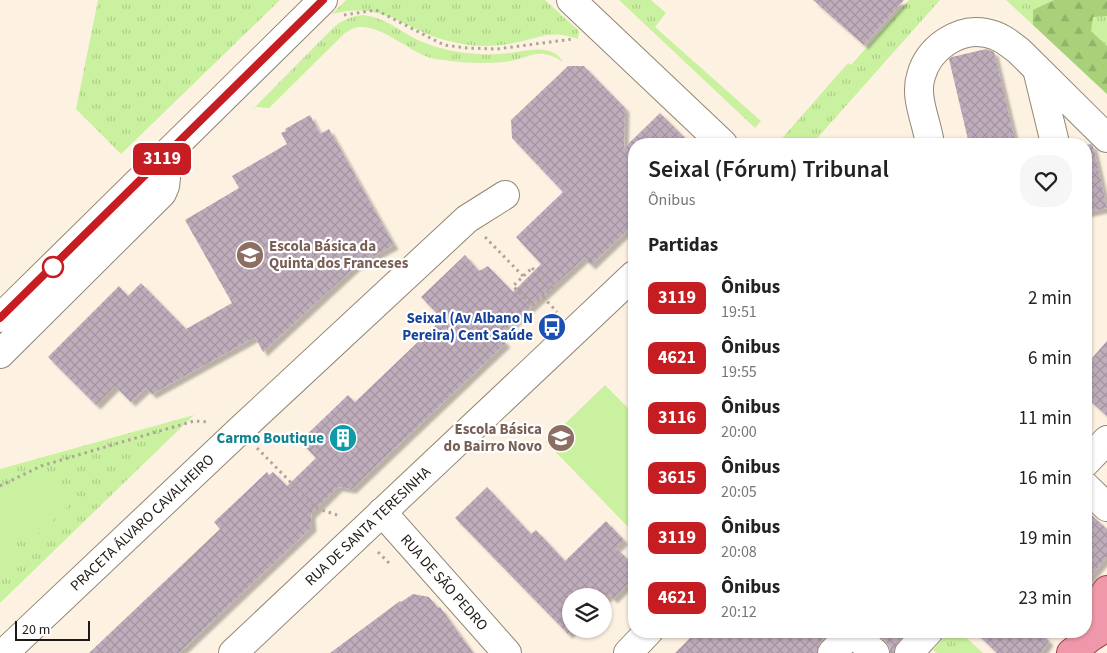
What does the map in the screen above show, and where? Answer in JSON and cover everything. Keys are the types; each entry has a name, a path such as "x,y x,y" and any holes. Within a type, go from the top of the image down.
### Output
{"main road":[{"path":"1092,612 1107,590"},
{"path":"1092,636 1107,627"},
{"path":"1065,653 1075,638"},
{"path":"1071,653 1090,638"}],"street":[{"path":"571,0 717,138"},
{"path":"0,318 169,152 332,8"},
{"path":"929,138 919,96 920,76 930,57 941,45 954,37 970,32 986,32 1004,40 1037,69 1107,138"},
{"path":"1037,69 1054,138"},
{"path":"0,354 162,193 165,186 169,152"},
{"name":"PRACETA ÁLVARO CAVALHEIRO","path":"4,653 467,219 505,195"},
{"name":"RUA DE SANTA TERESINHA","path":"233,653 628,281"},
{"path":"1092,456 1107,440"},
{"path":"1092,493 1107,507"},
{"name":"RUA DE SÃO PEDRO","path":"382,512 507,653"},
{"path":"628,653 642,638"},
{"path":"832,653 847,638"},
{"path":"859,638 875,653"},
{"path":"909,653 923,638"}],"path":[{"path":"332,8 376,10 444,45 467,48 497,49 589,37 602,29"},
{"path":"467,219 523,276"},
{"path":"532,268 552,288 532,306 513,286 523,276 532,268"},
{"path":"0,486 41,466 194,422 228,422 240,430 316,508"}],"green space":[{"path":"98,0 280,0 121,154 76,109"},
{"path":"346,0 545,0 579,31 578,39 560,35 546,35 499,45 476,46 461,44 436,37 382,14 367,11 351,11 332,14"},
{"path":"619,0 651,0 666,13 655,27 761,121 755,128"},
{"path":"909,0 940,0 817,138 782,138 848,63 851,65"},
{"path":"1006,0 1107,0 1107,94"},
{"path":"1054,0 1107,0 1107,16 1093,17 1091,31 1107,46 1107,94 1033,25 1033,10"},
{"path":"361,15 378,18 420,41 449,50 487,54 546,50 558,56 563,62 547,54 496,63 433,59 382,32 363,27 354,28 344,34 269,108 256,107 251,111 334,27 345,20"},
{"path":"605,385 628,408 628,527 546,442"},
{"path":"194,415 0,603 0,469"},
{"path":"39,470 70,504 34,538 27,530 6,549 13,557 0,569 0,505"},
{"path":"943,638 967,638 983,653 937,653 933,650"}],"building":[{"path":"813,0 904,0 864,45"},
{"path":"986,49 994,52 1015,138 968,138 949,59"},
{"path":"568,66 584,66 625,108 624,148 628,144 628,230 591,265 584,258 499,336 506,343 352,489 338,487 311,514 312,527 179,653 89,653 220,529 214,522 267,472 269,475 273,472 287,486 316,458 300,441 348,395 355,402 442,319 421,297 465,255 479,271 488,266 513,292 541,264 516,237 563,192 512,138 511,120"},
{"path":"660,113 685,138 634,138"},
{"path":"310,115 320,134 329,129 394,245 356,266 263,352 255,337 152,394 146,388 131,402 115,386 96,405 48,357 119,286 128,296 141,283 186,329 232,303 185,220 239,188 232,176 287,144 281,133"},
{"path":"1092,145 1093,146 1107,208 1092,211"},
{"path":"1107,341 1107,416 1092,402 1092,358"},
{"path":"487,487 531,534 536,530 565,561 606,521 624,540 616,548 628,559 628,584 613,599 612,588 562,588 562,628 455,518"},
{"path":"1092,515 1107,529 1107,557 1092,575"},
{"path":"413,594 429,597 438,608 440,607 473,653 330,653 400,601"},
{"path":"690,638 825,638 820,643 817,653 675,653"},
{"path":"882,638 902,638 897,643 894,653 890,653 890,648"},
{"path":"981,638 1046,638 1049,641 1041,653 997,653"}],"bus line":[{"name":"3119","path":"0,318 323,0"}],"place":[{"name":"Escola Básica da Quinta dos Franceses","path":"250,255"},
{"name":"Seixal (Av Albano N Pereira) Cent Saúde","path":"552,327"},
{"name":"Carmo Boutique","path":"343,438"},
{"name":"Escola Básica do Bairro Novo","path":"561,438"}]}
